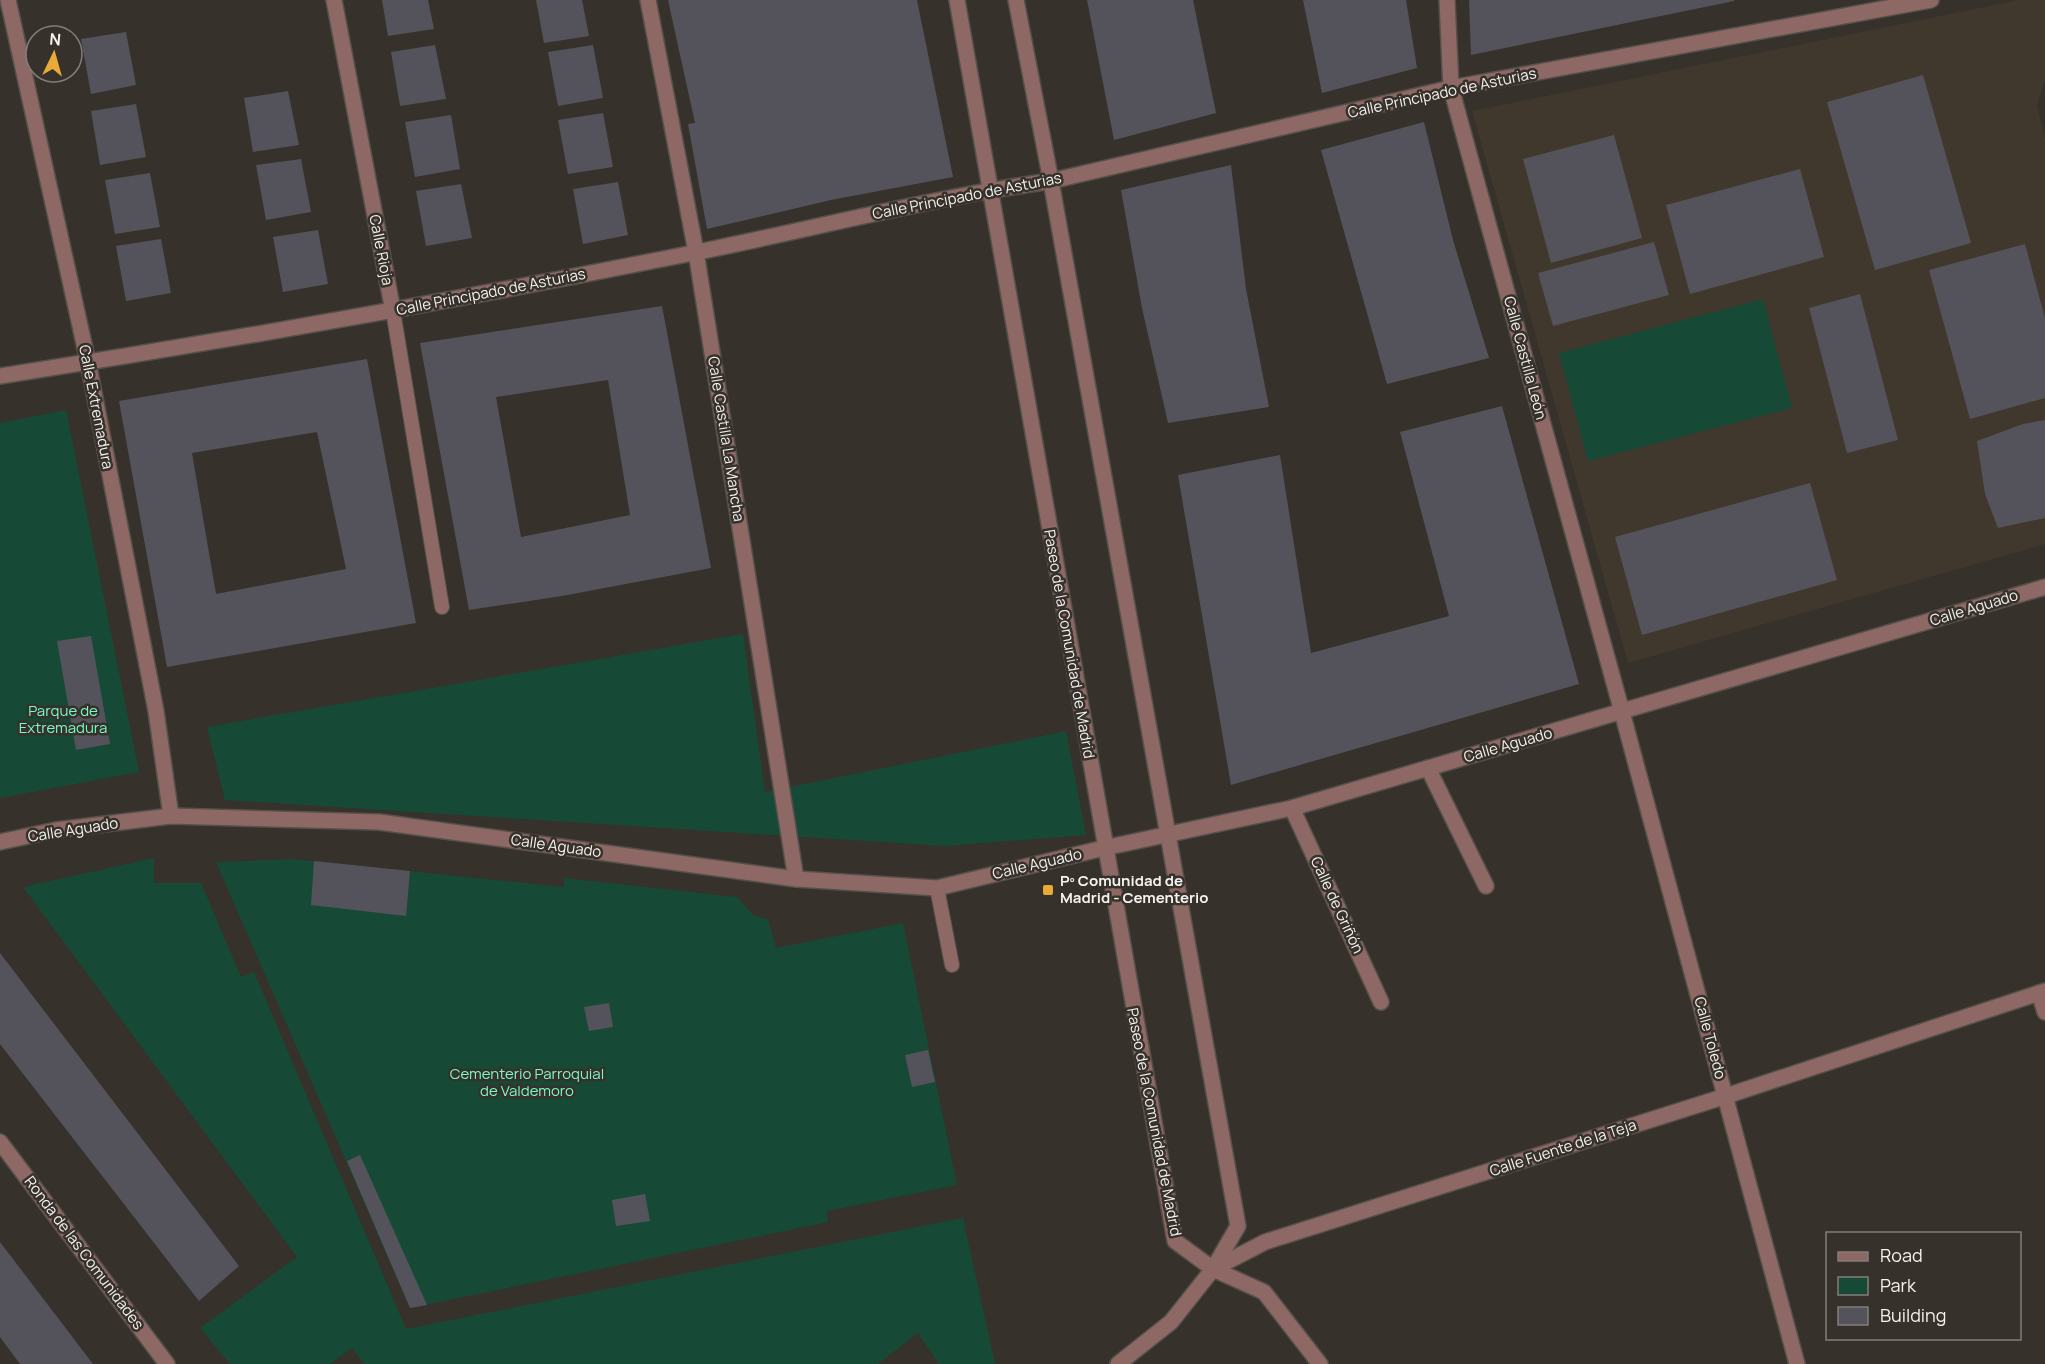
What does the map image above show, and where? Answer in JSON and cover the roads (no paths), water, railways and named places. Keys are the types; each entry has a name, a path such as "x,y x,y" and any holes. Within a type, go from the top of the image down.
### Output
{"street":[{"name":"Calle Extremadura","path":"8,0 88,362 156,711 171,816"},
{"name":"Calle Rioja","path":"334,0 393,311"},
{"name":"Calle Castilla La Mancha","path":"648,0 696,252 796,879"},
{"name":"Paseo de la Comunidad de Madrid","path":"957,0 1104,848 1175,1241 1213,1269 1264,1292 1320,1364"},
{"path":"1016,0 1051,181 1238,1227 1213,1269"},
{"name":"Calle Castilla León","path":"1447,0 1451,88 1622,712"},
{"name":"Calle Principado de Asturias","path":"0,376 393,311 696,252 990,189 1051,181 1451,88 1931,0"},
{"name":"Calle Aguado","path":"0,842 56,830 171,816 379,822 796,879 937,888 1104,848 1292,808 2045,586"},
{"name":"Calle Toledo","path":"1622,712 1797,1364"},
{"path":"1428,768 1486,886"},
{"name":"Calle de Griñón","path":"1292,808 1382,1002"},
{"path":"2042,992 2045,1012"},
{"name":"Calle Fuente de la Teja","path":"1119,1364 1171,1322 1213,1269 1265,1242 1726,1096 2042,992"},
{"name":"Ronda de las Comunidades","path":"0,1142 167,1364"}],"lane":[{"name":"Calle Rioja","path":"393,311 442,607"},
{"path":"937,888 952,965"}],"place":[{"name":"Pº Comunidad de Madrid - Cementerio","path":"1048,890"}],"park label":[{"name":"Parque de Extremadura","path":"63,720"},
{"name":"Cementerio Parroquial de Valdemoro","path":"527,1082"}]}
